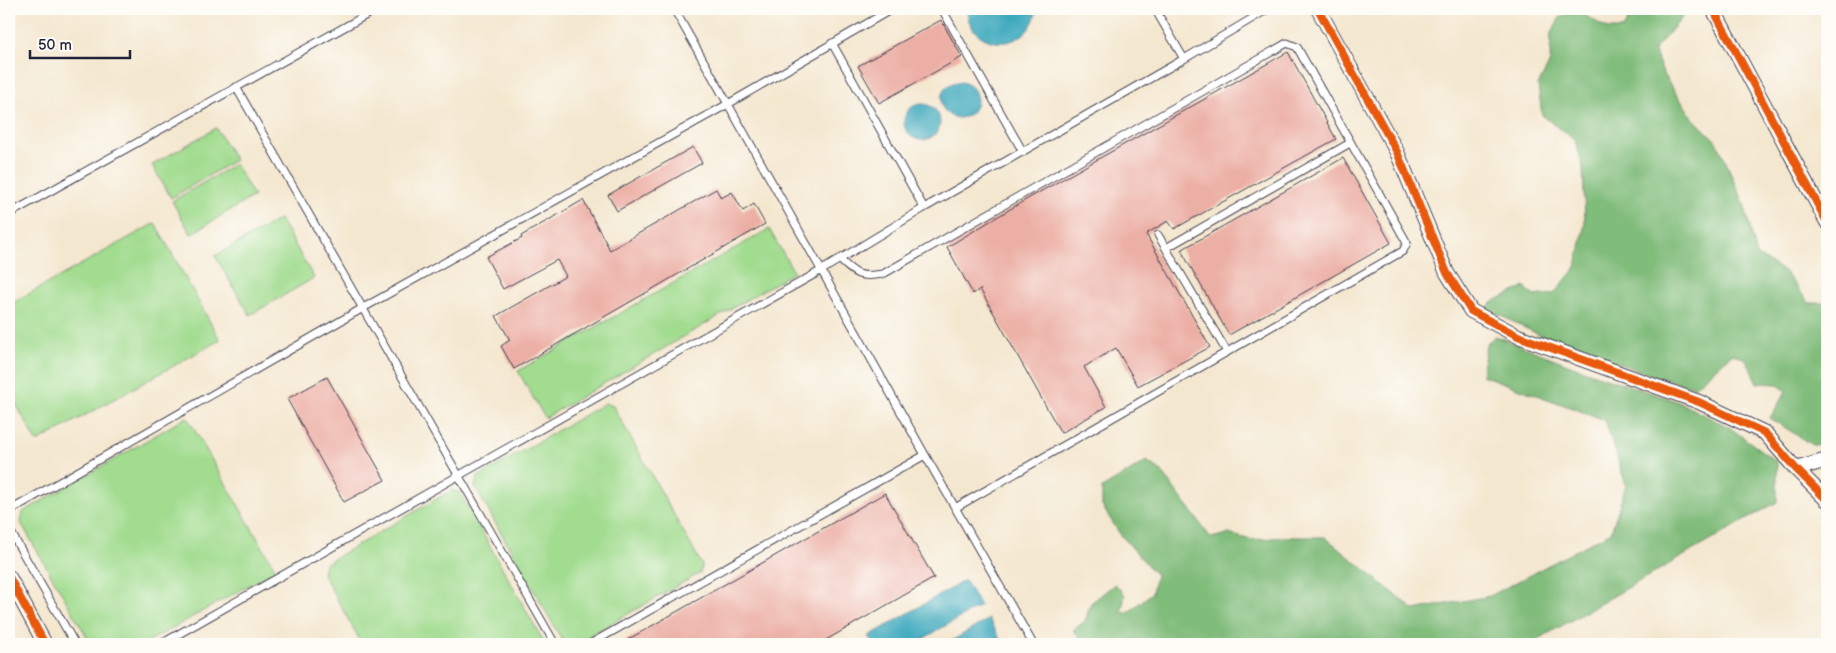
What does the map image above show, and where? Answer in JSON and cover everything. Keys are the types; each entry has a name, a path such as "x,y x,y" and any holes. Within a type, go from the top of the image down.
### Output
{"street":[{"path":"1318,9 1398,152 1447,273 1471,311 1518,336 1698,402 1765,433 1796,469 1827,500"},
{"path":"1713,9 1827,222"},
{"path":"1796,469 1827,460"},
{"path":"9,577 45,644"}],"lane":[{"path":"9,214 376,9"},
{"path":"674,9 1033,644"},
{"path":"9,511 363,308 728,104 892,9"},
{"path":"942,9 1023,152"},
{"path":"1155,9 1184,59"},
{"path":"161,644 822,270 924,208 1268,9"},
{"path":"832,43 924,208"},
{"path":"839,259 853,272 866,277 883,274 1287,43 1297,47 1407,243 1403,251 955,508"},
{"path":"236,87 556,644"},
{"path":"1166,248 1350,143"},
{"path":"1158,235 1227,352"},
{"path":"590,644 925,456"},
{"path":"9,529 76,644"}],"green space":[{"path":"1634,9 1687,9 1681,19 1654,50 1664,76 1693,118 1717,142 1744,203 1757,256 1784,271 1809,303 1827,303 1827,444 1812,445 1770,418 1786,391 1777,384 1757,383 1746,359 1732,354 1694,387 1655,376 1547,339 1486,308 1498,299 1525,287 1534,296 1554,294 1576,267 1585,223 1583,167 1575,140 1542,115 1538,85 1550,62 1551,33 1561,16 1578,11 1608,29 1623,29"},
{"path":"216,128 235,160 171,198 152,165"},
{"path":"235,164 254,196 191,234 172,201"},
{"path":"280,219 314,278 250,315 215,256"},
{"path":"155,223 220,340 37,442 9,391 9,305"},
{"path":"769,229 794,272 545,418 518,371"},
{"path":"1495,336 1591,373 1676,401 1729,427 1777,462 1777,502 1530,644 1085,644 1073,630 1085,621 1091,603 1115,584 1125,595 1121,613 1130,611 1152,593 1156,575 1120,534 1102,506 1102,488 1147,461 1162,472 1211,538 1228,534 1252,540 1283,537 1325,537 1414,610 1490,596 1611,532 1626,485 1605,420 1482,375 1486,345"},
{"path":"605,403 613,406 702,565 700,573 575,644 569,644 562,640 475,487 478,477"},
{"path":"187,417 276,570 144,644 91,644 21,523 23,512"},
{"path":"452,490 460,493 545,644 362,644 323,574 325,564"}],"water":[{"path":"967,9 1037,9 1032,24 1023,35 1012,41 999,42 987,40 977,33 970,23"},
{"path":"959,82 971,88 977,100 971,112 959,118 947,112 941,100 947,88"},
{"path":"922,104 934,110 940,122 934,134 922,140 910,134 904,122 910,110"},
{"path":"965,580 980,606 914,644 874,644 869,636"},
{"path":"989,619 1003,644 946,644"}],"building":[{"path":"941,20 962,57 879,103 858,66"},
{"path":"1288,52 1336,139 1174,229 1168,221 1146,234 1210,347 1138,386 1116,348 1084,367 1106,407 1061,433 980,289 973,294 947,247 1022,202"},
{"path":"693,147 702,163 617,211 608,195"},
{"path":"1343,158 1391,243 1229,335 1181,250"},
{"path":"716,189 721,198 732,192 743,211 754,204 765,224 514,369 501,346 510,340 496,316 566,276 557,260 503,289 486,257 522,238 521,236 583,200 610,250"},
{"path":"327,377 385,480 344,502 287,399"},
{"path":"885,493 934,578 819,644 620,644"}],"cycle path":[{"path":"1318,9 1397,152 1447,273 1471,311 1518,336 1699,402 1765,433 1796,469 1827,500"},
{"path":"1713,9 1827,222"},
{"path":"9,577 45,644"}]}
